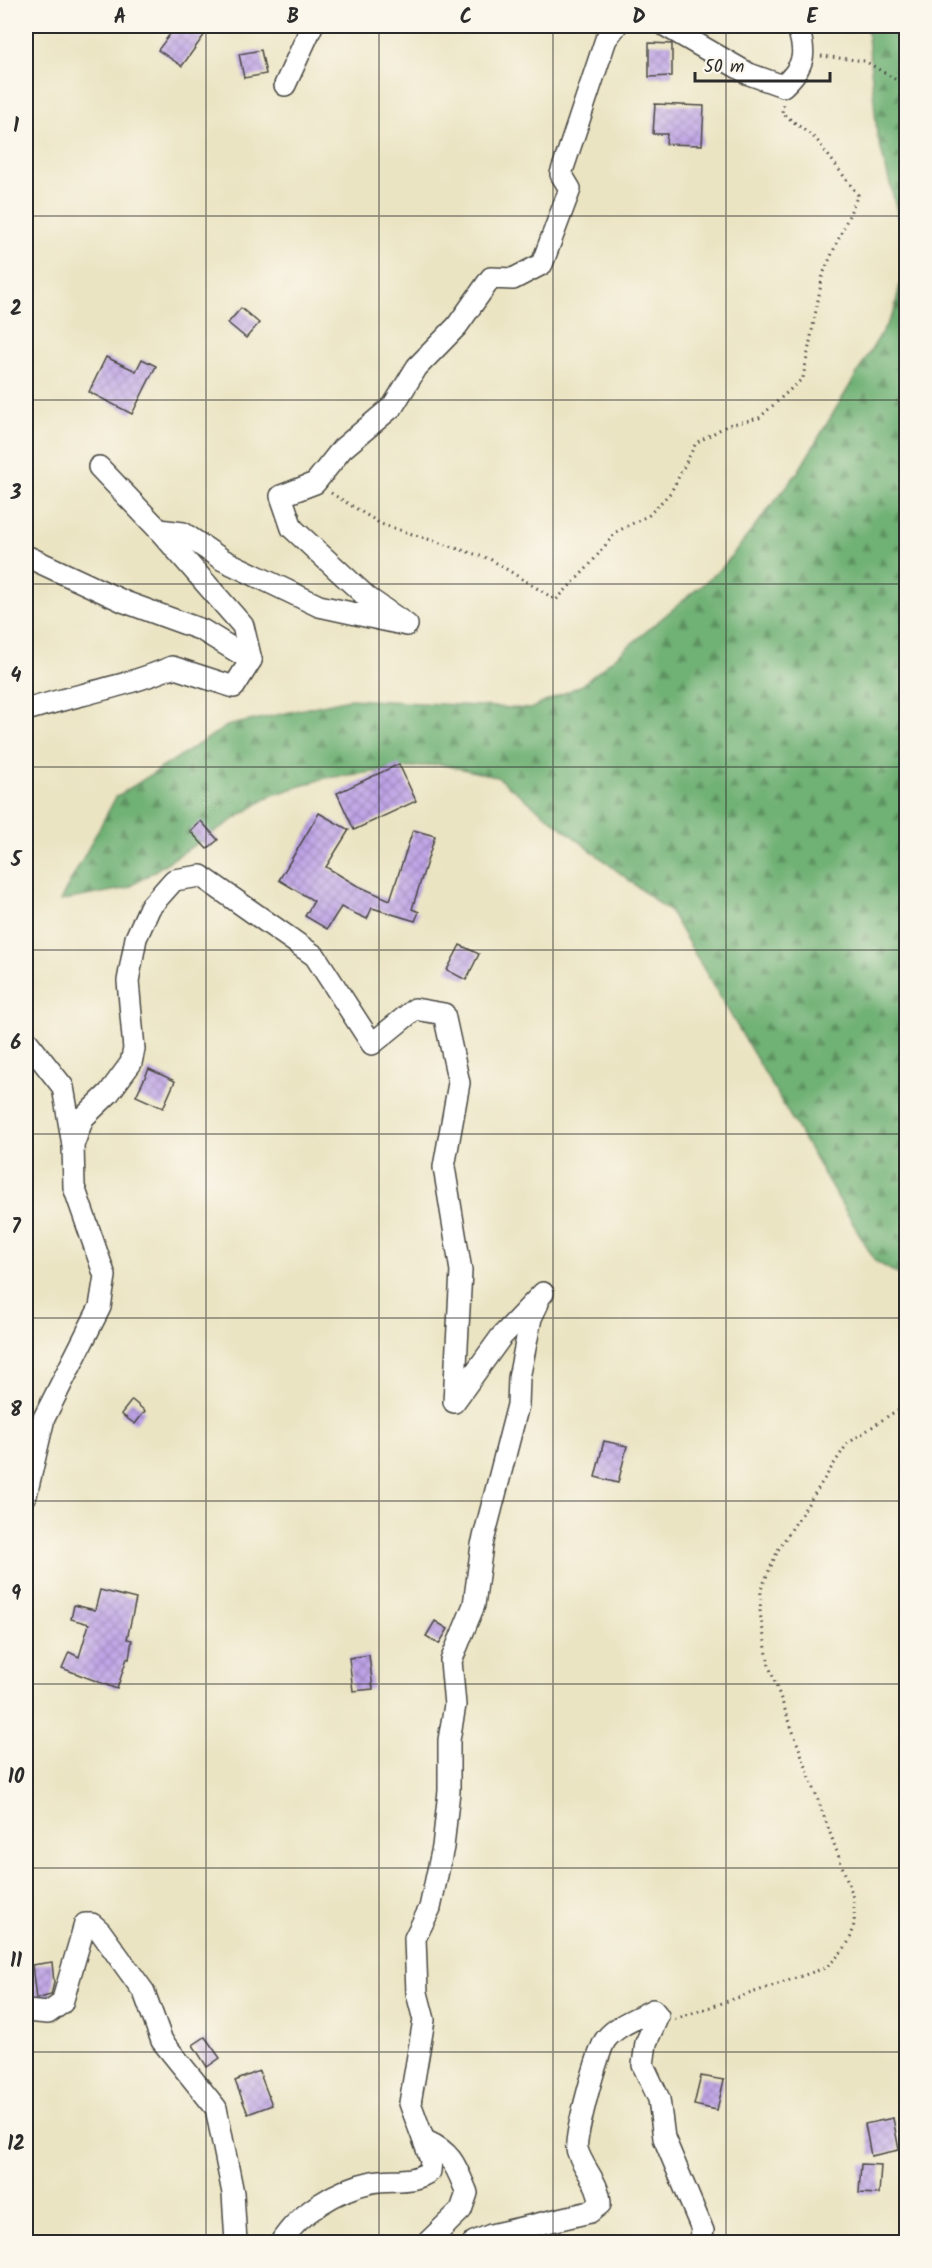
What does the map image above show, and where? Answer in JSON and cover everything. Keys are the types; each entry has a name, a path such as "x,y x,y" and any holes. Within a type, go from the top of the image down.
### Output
{"street":[{"path":"285,85 312,26"},
{"path":"159,530 183,533 223,560 319,606 407,625 368,598 292,528 281,496 315,483 342,449 393,406 417,368 457,326 491,278 513,279 542,264 570,189 561,174 606,39 616,26"},
{"path":"666,26 749,74 783,87 799,72 801,35"},
{"path":"26,710 77,694 136,682 172,667 234,687 250,660 243,626 99,466"},
{"path":"26,556 125,602 202,630 250,660"},
{"path":"73,1145 83,1118 109,1093 130,1063 134,1049 128,981 136,938 150,907 174,880 201,876 315,956 372,1044 415,1009 444,1014 459,1083 444,1167 461,1271 454,1402 501,1337 543,1293 531,1318 519,1378 518,1405 482,1545 474,1605 451,1661 455,1705 449,1740 449,1791 442,1847 430,1908 415,1938 417,1993 424,2020 410,2103 426,2141 431,2160 430,2170 420,2179 372,2182 338,2194 306,2215 281,2242"},
{"path":"26,1040 63,1087 73,1145 74,1187 105,1276 100,1306 44,1418 26,1495"},
{"path":"26,2011 48,2013 62,2003 85,1924 92,1924 100,1930 144,1992 162,2041 216,2108 233,2193 236,2242"},
{"path":"474,2242 491,2235 590,2212 600,2204 600,2194 576,2147 596,2060 605,2039 617,2029 653,2010 658,2016 646,2043 643,2065 659,2099 664,2138 703,2231 698,2242"},
{"path":"426,2141 440,2147 454,2161 466,2193 461,2210 428,2242"}],"path":[{"path":"801,35 823,57 865,61 906,86"},
{"path":"315,483 381,524 490,559 556,600 588,567 616,532 649,515 671,492 696,443 728,425 759,418 803,378 824,274 858,195 816,139 782,113 783,87"},
{"path":"654,2027 825,1968 844,1953 857,1921 852,1893 769,1666 760,1612 761,1589 778,1550 847,1444 891,1414 906,1407"}],"green space":[{"path":"867,26 906,26 906,245 877,134"},
{"path":"906,258 906,1279 875,1261 671,913 497,777 440,764 325,778 270,796 128,888 60,901 116,797 227,726 349,699 530,709 582,685 722,568 798,472 894,312"}],"building":[{"path":"176,26 193,26 205,34 182,66 158,50"},
{"path":"649,43 672,44 672,76 649,77"},
{"path":"261,50 266,74 244,78 239,54"},
{"path":"655,104 704,106 702,145 666,144 667,134 653,134"},
{"path":"241,308 259,323 246,338 228,323"},
{"path":"106,357 136,371 142,359 156,366 132,414 89,392"},
{"path":"399,764 416,801 354,830 337,793"},
{"path":"319,813 349,830 326,867 356,885 390,900 413,830 435,836 412,909 419,912 415,921 372,908 367,919 341,907 327,929 305,916 314,901 279,880"},
{"path":"201,821 218,840 207,849 190,831"},
{"path":"460,945 479,954 466,980 447,970"},
{"path":"149,1069 175,1081 163,1108 136,1096"},
{"path":"132,1400 145,1411 135,1424 121,1414"},
{"path":"604,1441 627,1446 618,1483 595,1477"},
{"path":"100,1590 136,1599 127,1639 132,1640 129,1659 127,1658 117,1689 62,1668 69,1652 79,1657 89,1624 71,1619 74,1605 95,1610"},
{"path":"435,1621 448,1629 439,1644 426,1636"},
{"path":"369,1655 373,1689 353,1691 349,1658"},
{"path":"52,1962 54,1983 51,1995 36,1999 32,1965"},
{"path":"205,2037 220,2058 207,2067 193,2045"},
{"path":"259,2071 272,2105 248,2114 235,2081"},
{"path":"701,2076 724,2080 717,2110 694,2105"},
{"path":"893,2118 899,2150 871,2156 865,2124"},
{"path":"861,2164 881,2165 879,2194 859,2193"}]}
